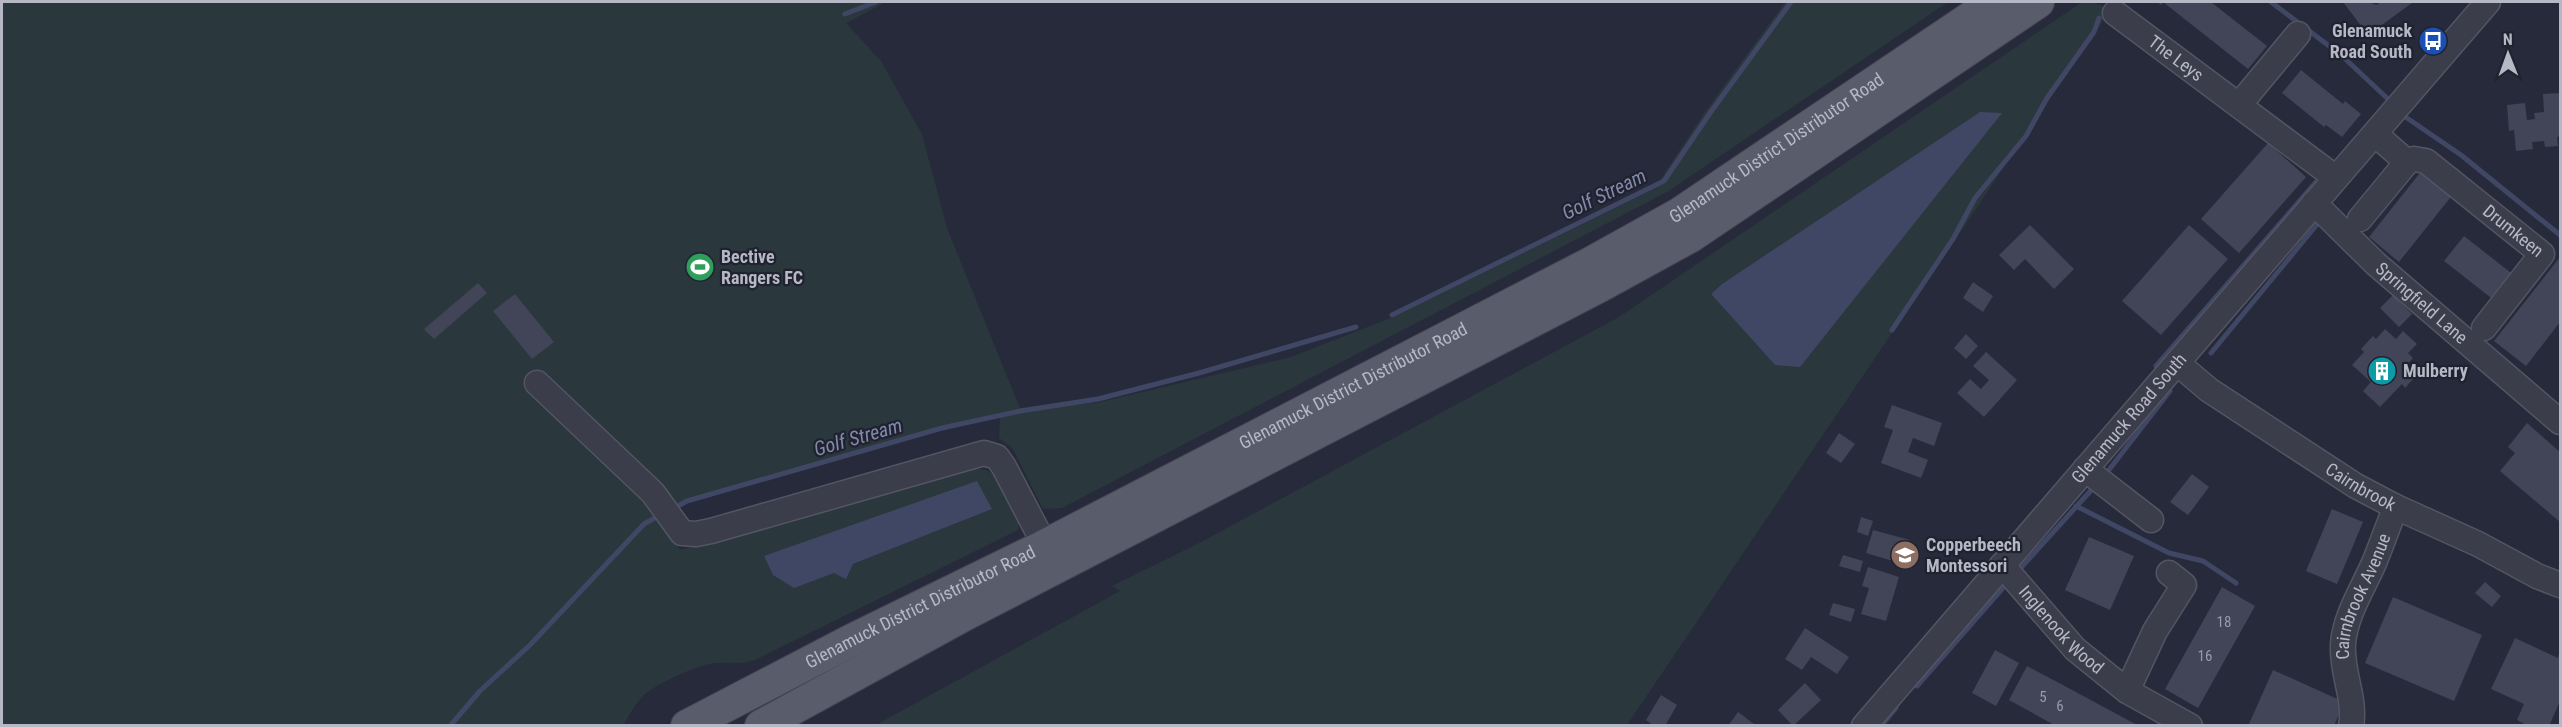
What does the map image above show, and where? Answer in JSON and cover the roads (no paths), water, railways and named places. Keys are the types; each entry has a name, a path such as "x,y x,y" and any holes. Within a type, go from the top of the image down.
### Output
{"main road":[{"name":"Glenamuck District Distributor Road","path":"760,726 1050,556 1679,214 1994,2"},
{"name":"Glenamuck District Distributor Road","path":"697,724 854,639 1050,556 1598,287 1691,236 2038,2"}],"street":[{"name":"Glenamuck Road South","path":"1864,726 2010,572 2085,469 2488,2"},
{"name":"The Leys","path":"2115,13 2336,178"},
{"path":"2239,105 2298,34"},
{"name":"Drumkeen","path":"2374,134 2407,162 2414,159 2426,161 2542,254 2484,328"},
{"path":"2360,219 2407,162"},
{"name":"Springfield Lane","path":"2314,203 2376,264 2560,422"},
{"name":"Cairnbrook","path":"2176,363 2219,396 2356,486 2478,544 2537,576 2560,585"},
{"path":"537,383 653,493 682,533 696,534 711,531 984,453 997,457 1004,467 1050,556"},
{"path":"2085,469 2151,520"},
{"name":"Cairnbrook Avenue","path":"2351,726 2354,710 2344,667 2343,643 2349,618 2396,507"},
{"name":"Inglenook Wood","path":"2010,572 2075,648 2127,691 2190,726"},
{"name":"Inglenook Wood","path":"2127,691 2155,631 2184,585 2169,573"}],"water":[{"path":"1980,112 2002,113 1800,367 1775,365 1711,294 1722,284"},
{"path":"977,481 992,509 853,564 846,579 834,573 794,588 773,575 764,556"}],"waterway":[{"path":"845,14 876,2"},
{"name":"Golf Stream","path":"1392,315 1664,181 1710,113 1791,2"},
{"path":"2271,2 2341,55 2388,99"},
{"path":"1892,330 1953,239 1975,198 2026,136 2047,98 2094,32 2099,18"},
{"path":"2407,118 2461,155 2560,235"},
{"path":"2156,366 2316,182"},
{"path":"2211,353 2319,222"},
{"name":"Golf Stream","path":"671,510 687,501 942,428 1020,411 1098,399 1199,373 1356,327"},
{"path":"2105,475 2170,391"},
{"path":"2017,572 2095,486"},
{"path":"2076,506 2169,553 2203,561 2236,583"},
{"name":"Golf Stream","path":"450,726 480,691 530,645 644,524 660,515"},
{"path":"1917,686 2009,581"},
{"path":"1881,726 1896,708"}],"place":[{"name":"Glenamuck Road South","path":"2433,41"},
{"name":"Bective Rangers FC","path":"700,267"},
{"name":"Mulberry","path":"2382,371"},
{"name":"Copperbeech Montessori","path":"1905,555"}]}
